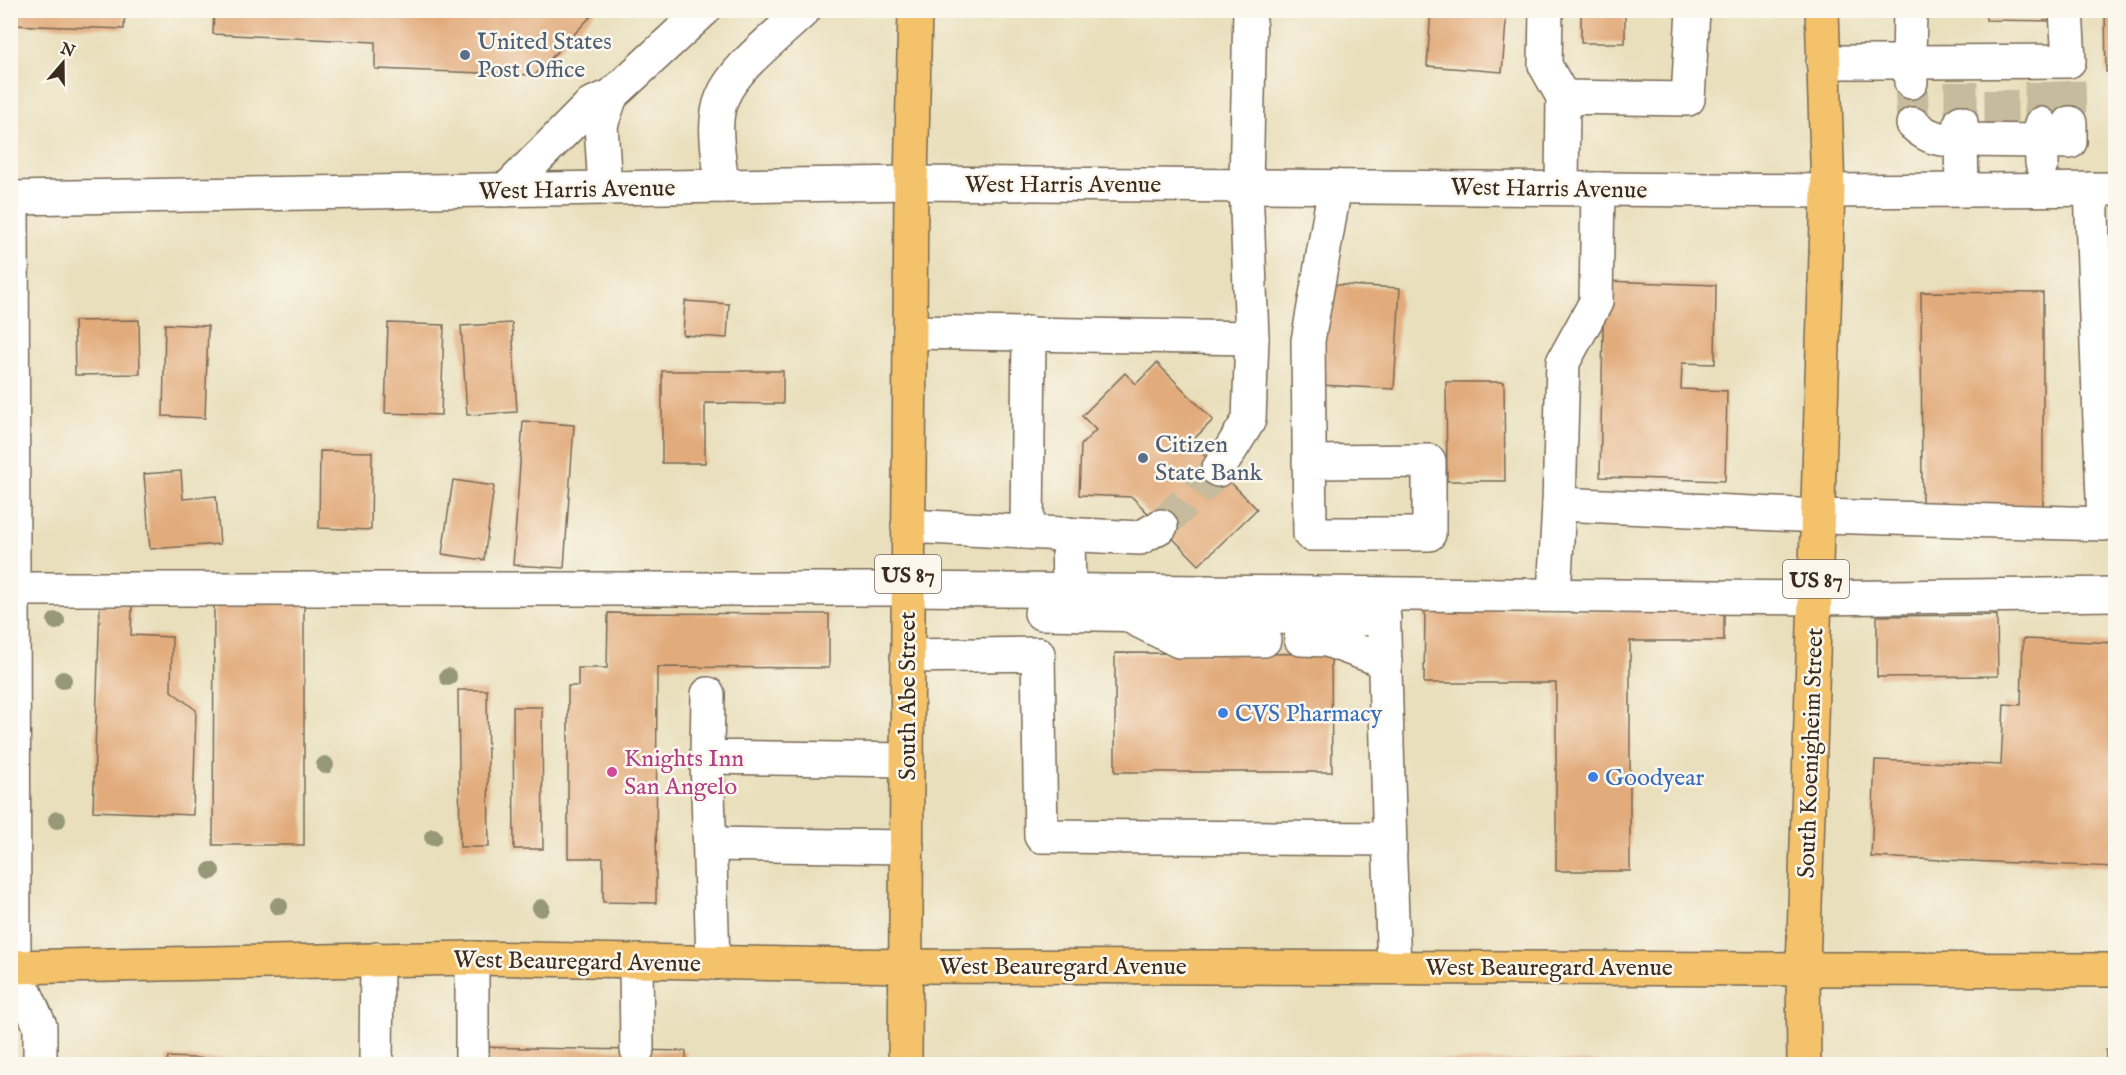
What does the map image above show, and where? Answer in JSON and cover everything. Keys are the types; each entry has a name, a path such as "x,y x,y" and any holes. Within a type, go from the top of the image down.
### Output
{"main road":[{"name":"US 87","path":"911,183 915,10"},
{"name":"US 87","path":"1822,10 1828,191"},
{"name":"South Abe Street","path":"905,1065 911,183"},
{"name":"South Koenigheim Street","path":"1804,1065 1803,968 1815,598 1820,516 1828,191"},
{"name":"West Beauregard Avenue","path":"12,969 472,958 907,966 2115,970"}],"street":[{"path":"506,190 591,104 611,96 704,10"},
{"path":"722,186 717,125 722,99 738,75 804,10"},
{"path":"1218,470 1249,420 1252,338 1246,185 1250,10"},
{"path":"1546,10 1545,65 1563,97"},
{"path":"1562,188 1566,10"},
{"path":"1563,97 1688,99 1693,10"},
{"path":"1910,10 1910,72"},
{"path":"1823,62 1910,72 2055,71 2066,10"},
{"path":"604,188 601,125 611,96"},
{"path":"1913,124 1925,135 1937,140 1961,131 2001,132 2051,129 2043,188"},
{"path":"1961,131 1962,189"},
{"name":"West Harris Avenue","path":"11,198 911,183 1828,191 2103,189"},
{"path":"1309,462 1308,341 1335,186"},
{"path":"1554,596 1563,362 1596,302 1598,189"},
{"path":"1559,504 1820,516 2104,525 2103,189"},
{"path":"11,198 12,969 40,1026 40,1065"},
{"path":"910,332 1252,338"},
{"path":"1027,532 1029,333"},
{"path":"908,526 1140,538 1161,526"},
{"path":"1068,534 1050,598 1038,654 1041,836 1389,838 1390,851"},
{"path":"12,589 908,589 1050,598 1383,607"},
{"path":"1050,598 1125,614 1383,607 1554,596 1815,598 2115,594"},
{"path":"1383,607 1394,967"},
{"path":"1125,614 1179,641 1264,640"},
{"path":"1301,639 1327,640 1385,661"},
{"path":"907,656 1038,654"},
{"path":"708,694 707,757 713,963"},
{"path":"707,757 907,759"},
{"path":"710,844 907,847"},
{"path":"472,958 472,1065"},
{"path":"376,1065 377,959"},
{"path":"636,961 637,1050"}],"building":[{"path":"10,10 125,10 124,29 10,25"},
{"name":"United States Post Office","path":"214,10 597,10 535,75 375,69 375,42 213,34"},
{"path":"1431,10 1507,10 1502,72 1427,66"},
{"path":"1581,10 1625,10 1625,43 1581,43"},
{"path":"1986,10 2052,10 2052,21 1986,20"},
{"path":"2105,10 2116,10 2116,71 2106,72"},
{"path":"1604,281 1716,285 1715,364 1682,363 1681,389 1727,391 1725,481 1600,477"},
{"path":"1325,284 1400,288 1394,389 1320,385"},
{"path":"1921,292 2043,293 2043,506 1922,506"},
{"path":"685,301 729,304 727,338 683,335"},
{"path":"139,320 140,374 75,375 74,321"},
{"path":"388,323 444,325 441,415 385,413"},
{"path":"512,323 517,412 467,415 461,326"},
{"path":"165,324 208,326 205,418 163,416"},
{"name":"Citizen State Bank","path":"1157,363 1213,420 1191,442 1257,509 1199,565 1132,497 1079,495 1081,445 1096,430 1082,416 1125,373 1136,384"},
{"path":"662,371 783,371 783,404 705,403 705,463 662,463"},
{"path":"1446,382 1504,382 1505,481 1447,481"},
{"path":"523,421 574,425 564,568 513,565"},
{"path":"320,451 372,452 371,530 319,528"},
{"path":"181,471 183,499 216,496 220,544 150,549 144,474"},
{"path":"453,480 494,486 484,560 442,554"},
{"path":"214,603 304,603 304,845 213,845"},
{"path":"100,604 132,606 131,635 172,637 171,691 196,710 193,815 93,811"},
{"name":"Goodyear","path":"1425,609 1724,611 1724,641 1630,641 1630,871 1556,871 1556,683 1424,683"},
{"name":"Knights Inn San Angelo","path":"608,613 829,614 829,668 657,667 656,903 603,902 603,858 568,858 568,686 578,686 578,668 607,668"},
{"path":"1997,615 1998,676 1877,677 1877,616"},
{"path":"2023,639 2116,643 2116,867 1871,857 1875,760 2001,765 2004,704 2021,705"},
{"name":"CVS Pharmacy","path":"1115,653 1331,654 1332,772 1115,772"},
{"path":"458,690 487,690 489,847 460,847"},
{"path":"513,707 542,707 543,849 514,849"},
{"path":"477,1047 686,1051 686,1064 476,1064"},
{"path":"2106,1050 2116,1050 2116,1064 2106,1064"},
{"path":"168,1057 321,1063 321,1064 167,1064"},
{"path":"1438,1060 1599,1062 1599,1064 1438,1064"}],"tunnel":[{"path":"2069,81 2070,123"},
{"path":"1911,82 1913,124"},
{"path":"1961,82 1961,122"},
{"path":"2001,82 2001,123"},
{"path":"2041,82 2041,124"},
{"path":"1161,526 1218,470"}],"place":[{"name":"United States Post Office","path":"465,55"},
{"name":"Citizen State Bank","path":"1143,458"},
{"name":"CVS Pharmacy","path":"1223,713"},
{"name":"Knights Inn San Angelo","path":"612,772"},
{"name":"Goodyear","path":"1593,777"}]}
